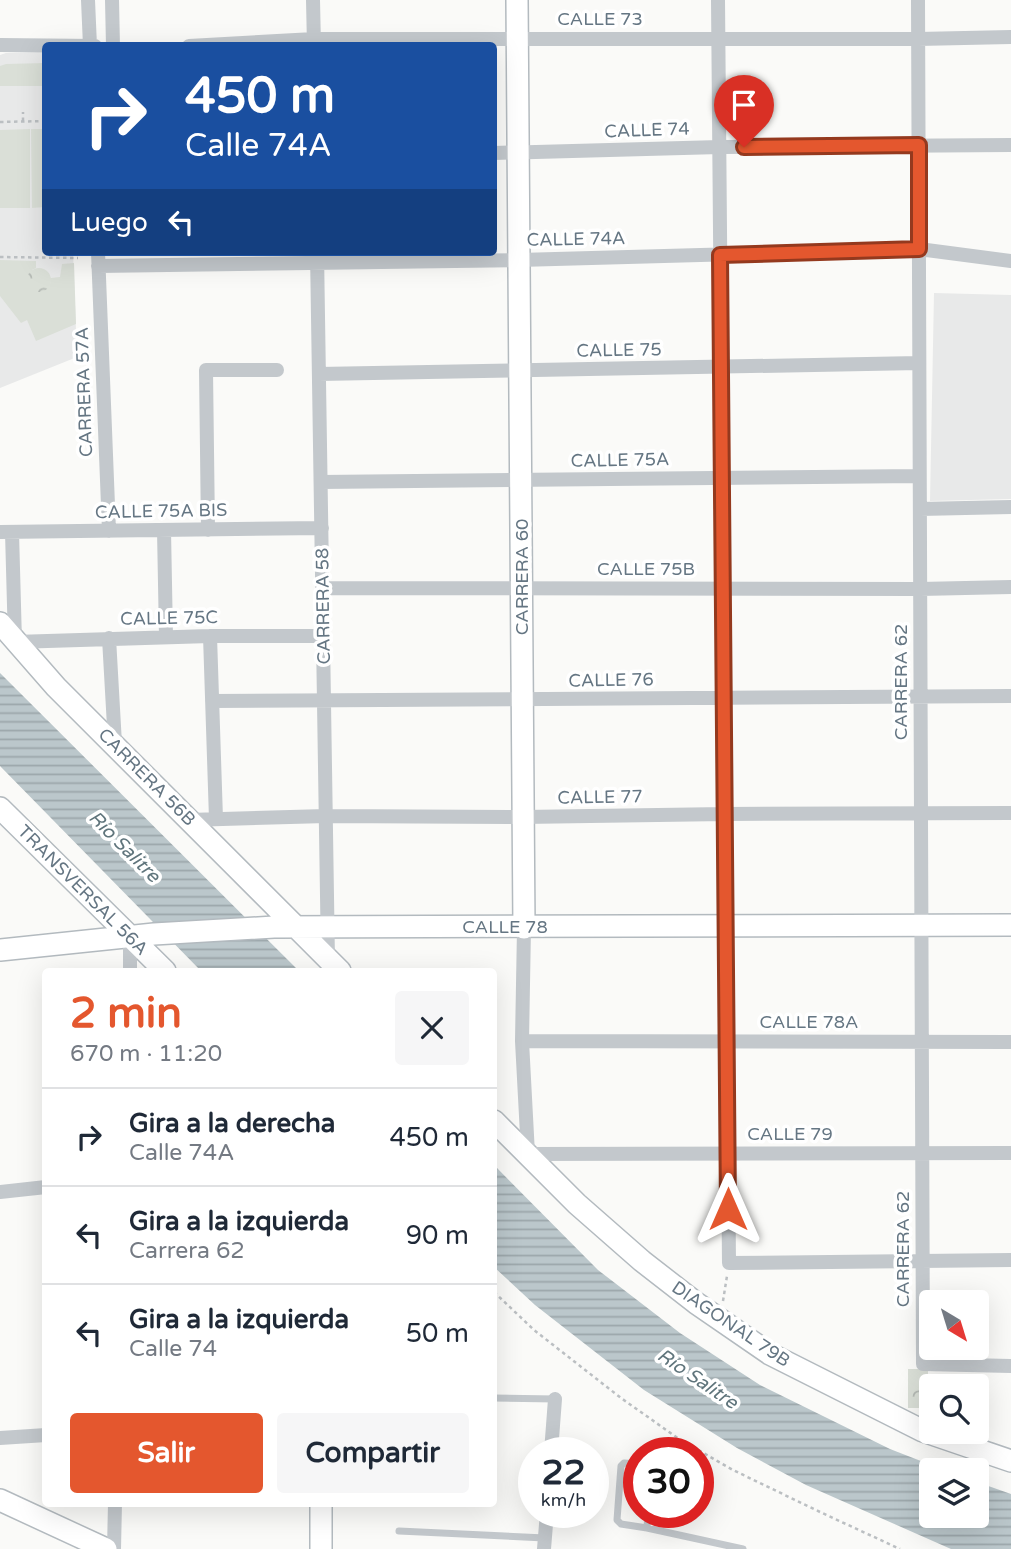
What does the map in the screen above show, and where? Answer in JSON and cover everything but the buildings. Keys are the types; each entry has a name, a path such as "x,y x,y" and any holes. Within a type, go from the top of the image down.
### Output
{"street":[{"path":"88,0 91,42"},
{"path":"112,0 113,42"},
{"path":"313,0 314,42"},
{"name":"CARRERA 60","path":"517,0 523,700 522,1041 528,1154"},
{"path":"718,0 729,1263 1011,1260"},
{"name":"CARRERA 62","path":"918,0 921,1153 927,1364"},
{"name":"CALLE 73","path":"314,42 1011,37"},
{"path":"0,45 42,45"},
{"name":"CALLE 74","path":"497,153 720,147 1011,145"},
{"name":"CALLE 74A","path":"98,259 317,257 519,260 919,249 1011,261"},
{"name":"CARRERA 58","path":"317,257 326,817 329,927 334,966"},
{"name":"CARRERA 57A","path":"98,259 109,531"},
{"name":"CALLE 75","path":"319,374 919,363"},
{"path":"208,530 206,370 277,370"},
{"name":"CALLE 75A","path":"321,482 919,476"},
{"path":"920,509 1011,507"},
{"name":"CALLE 75A BIS","path":"6,532 322,528"},
{"path":"164,530 166,637"},
{"path":"6,532 15,642"},
{"name":"CALLE 75B","path":"323,588 1011,587"},
{"name":"CARRERA 56B","path":"0,623 56,687 296,927"},
{"path":"210,636 216,820"},
{"name":"CALLE 75C","path":"15,642 210,636 324,636"},
{"path":"109,638 115,744"},
{"name":"CALLE 76","path":"212,701 1011,696"},
{"name":"TRANSVERSAL 56A","path":"0,808 162,968"},
{"name":"CALLE 77","path":"189,820 1011,813"},
{"name":"CALLE 78","path":"0,950 130,936 274,927 1011,925"},
{"path":"296,927 334,966"},
{"path":"130,936 130,968"},
{"name":"CALLE 78A","path":"522,1041 1011,1042"},
{"name":"DIAGONAL 79B","path":"497,1124 578,1204 642,1261 696,1303 770,1354 923,1431 1011,1461"},
{"name":"CALLE 79","path":"528,1154 1011,1153"},
{"path":"0,1192 42,1187"},
{"path":"927,1364 1011,1366"},
{"path":"552,1437 555,1399"},
{"path":"0,1438 42,1434"},
{"path":"0,1500 106,1549"},
{"path":"114,1549 115,1507"},
{"path":"321,1507 321,1549"}],"lane":[{"path":"497,1398 555,1399"},
{"path":"623,1464 617,1520 623,1524"},
{"path":"647,1528 743,1549"},
{"path":"398,1531 545,1543"}],"path":[{"path":"23,112 23,121"},
{"path":"0,121 42,121"},
{"path":"8,257 9,251"},
{"path":"0,257 78,258"},
{"path":"722,1308 729,1263"},
{"path":"497,1295 534,1330 679,1439 733,1470 900,1549"},
{"path":"927,1364 928,1374"}],"shaded area":[{"path":"42,52 42,256 73,256 77,357 0,388 0,55"},
{"path":"934,293 1011,295 1011,499 930,501"}],"green space":[{"path":"42,63 42,86 0,86 0,66"},
{"path":"30,129 30,208 0,208 0,130"},
{"path":"31,129 42,129 42,207 32,208"},
{"path":"0,260 36,261 36,268 32,270 36,291 47,288 51,278 60,277 62,264 74,263 76,324 36,341 27,320 21,323 0,296"},
{"path":"39,268 48,271 51,280 48,289 39,292 30,289 27,280 30,271"},
{"path":"908,1369 928,1369 928,1374 919,1374 919,1408 908,1408"}],"water":[{"name":"Río Salitre","path":"0,673 296,968 198,968 0,766"},
{"name":"Río Salitre","path":"497,1168 598,1270 680,1333 760,1385 890,1449 919,1460 919,1528 989,1528 989,1486 1011,1494 1011,1549 951,1549 806,1485 737,1448 644,1390 535,1305 497,1270"}],"route":[{"path":"728,1209 720,255 919,249 919,145 744,147"}]}
